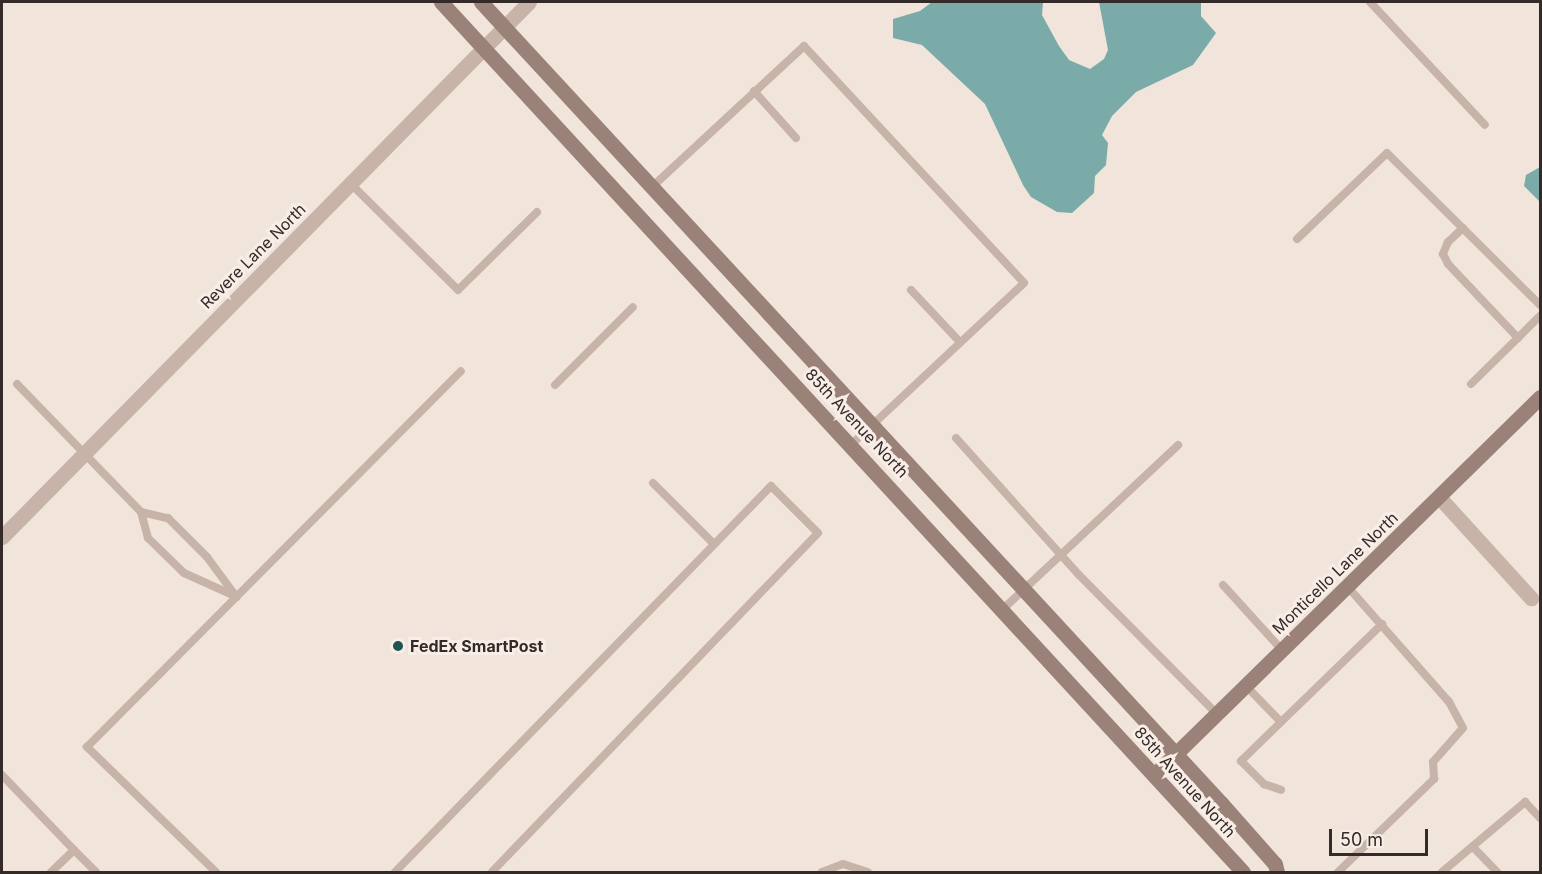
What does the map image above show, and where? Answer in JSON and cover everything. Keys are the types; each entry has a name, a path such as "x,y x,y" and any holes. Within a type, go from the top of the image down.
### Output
{"main road":[{"name":"85th Avenue North","path":"441,2 1155,774 1243,873"},
{"name":"85th Avenue North","path":"481,2 1176,754 1275,864 1277,873"},
{"name":"Monticello Lane North","path":"1155,774 1540,397"}],"street":[{"name":"Revere Lane North","path":"2,537 529,2"},
{"path":"1439,497 1536,599"}],"lane":[{"path":"1370,2 1485,125"},
{"path":"653,186 804,46 1024,283 851,445"},
{"path":"754,91 796,138"},
{"path":"1297,239 1387,153 1540,305"},
{"path":"350,183 458,290 537,212"},
{"path":"1463,228 1449,242 1443,254 1448,264 1518,338"},
{"path":"911,290 960,342"},
{"path":"555,385 633,307"},
{"path":"1471,384 1540,316"},
{"path":"216,873 87,747 461,371"},
{"path":"17,384 141,512 148,538 184,573 237,597"},
{"path":"956,438 1062,556 1216,714"},
{"path":"1003,609 1178,445"},
{"path":"653,483 714,544"},
{"path":"395,873 771,486 818,533 492,873"},
{"path":"141,512 168,518 207,557 237,597"},
{"path":"1222,585 1282,650"},
{"path":"1338,873 1434,779 1433,762 1463,728 1449,702 1383,624 1348,587"},
{"path":"1281,790 1264,784 1241,761 1383,624"},
{"path":"1246,686 1281,722"},
{"path":"2,775 96,873"},
{"path":"1442,873 1525,802 1540,818"},
{"path":"1473,847 1497,873"},
{"path":"51,873 74,850"},
{"path":"822,873 843,864 868,873"}],"water":[{"path":"932,2 1043,2 1042,15 1059,46 1069,60 1090,69 1104,59 1108,50 1099,2 1201,2 1201,16 1216,33 1193,65 1136,92 1112,116 1102,135 1108,143 1106,165 1095,176 1094,193 1072,213 1057,212 1031,197 1023,185 985,104 922,45 893,38 893,19 920,11"},
{"path":"1540,167 1540,202 1524,186 1526,175"}],"place":[{"name":"FedEx SmartPost","path":"398,646"}]}
